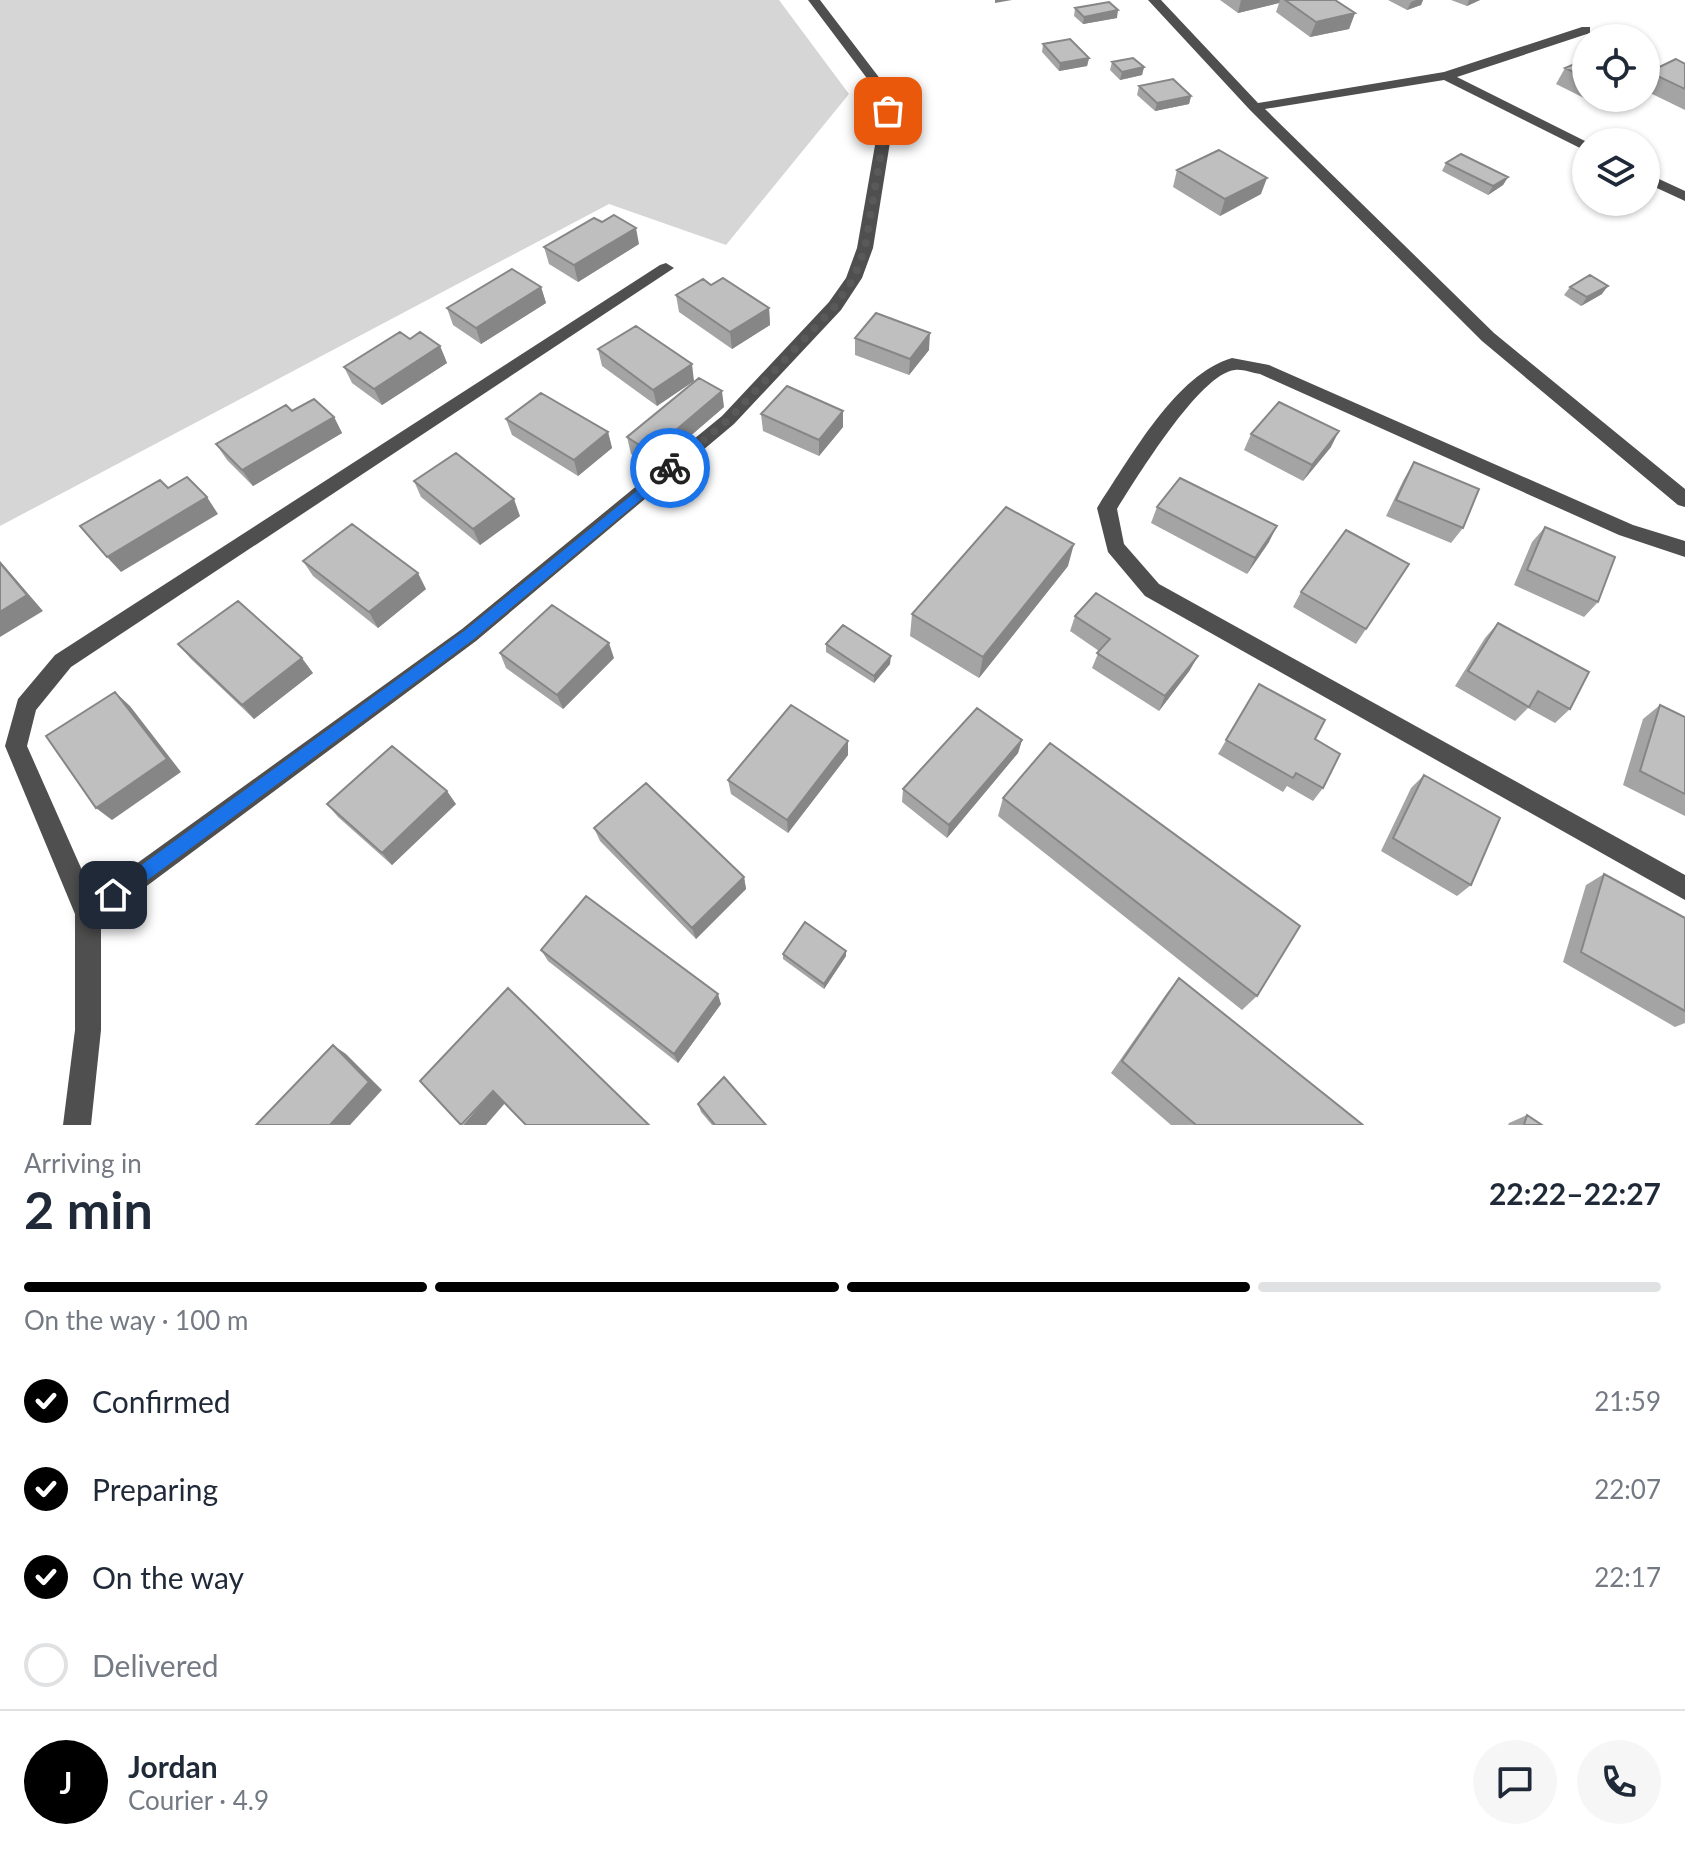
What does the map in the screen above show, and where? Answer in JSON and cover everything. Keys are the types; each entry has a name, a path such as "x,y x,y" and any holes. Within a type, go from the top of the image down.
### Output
{"street":[{"path":"88,914 469,635 728,420 835,306 854,278 865,248 888,111 875,80 814,0"},
{"path":"1154,0 1255,107 1488,337 1685,500"},
{"path":"1255,107 1446,76 1572,35"},
{"path":"1446,76 1572,140"},
{"path":"1660,184 1685,197"},
{"path":"77,1125 88,1030 88,914 16,746 26,706 63,661 666,268"},
{"path":"1685,549 1626,530 1263,369 1232,364 1210,374 1178,407 1107,508 1115,547 1152,590 1685,888"}],"shaded area":[{"path":"0,0 779,0 849,94 726,245 609,204 0,526"}],"building":[{"path":"1285,0 1335,0 1355,13 1316,22"},
{"path":"1109,2 1118,10 1084,17 1075,8"},
{"path":"1070,39 1089,58 1060,63 1043,44"},
{"path":"1133,58 1144,67 1122,72 1112,62"},
{"path":"1676,59 1685,64 1685,89 1660,77 1660,67"},
{"path":"1173,79 1191,96 1157,103 1139,86"},
{"path":"1219,150 1267,178 1225,199 1177,170"},
{"path":"1461,154 1508,177 1493,186 1446,163"},
{"path":"614,215 636,228 574,265 544,247 594,218 602,222"},
{"path":"512,269 541,287 476,328 447,308"},
{"path":"1590,275 1608,286 1587,297 1570,287"},
{"path":"723,278 769,308 730,332 676,295 703,279 711,285"},
{"path":"876,313 930,333 910,359 855,338"},
{"path":"636,326 692,364 653,390 598,349"},
{"path":"400,332 410,339 420,332 440,346 374,389 344,367"},
{"path":"699,378 722,391 650,452 627,437"},
{"path":"787,386 843,411 819,440 761,414"},
{"path":"541,393 608,432 574,460 506,419"},
{"path":"314,399 334,417 242,470 216,444 286,405 292,411"},
{"path":"1279,402 1339,431 1312,465 1251,434"},
{"path":"456,453 514,499 473,529 414,481"},
{"path":"1414,462 1479,489 1463,528 1396,500"},
{"path":"187,477 207,497 107,557 80,526 160,480 168,488"},
{"path":"1180,478 1277,526 1255,558 1157,507"},
{"path":"1006,507 1074,544 983,657 912,614"},
{"path":"352,524 418,573 369,612 303,561"},
{"path":"1545,527 1615,557 1598,602 1527,570"},
{"path":"1346,530 1409,564 1366,629 1301,592"},
{"path":"0,563 27,595 0,612"},
{"path":"1096,593 1198,656 1165,696 1097,653 1110,639 1075,616"},
{"path":"238,601 302,658 242,705 178,644"},
{"path":"552,605 609,643 557,695 500,653"},
{"path":"1498,623 1589,672 1570,709 1538,691 1529,707 1468,671"},
{"path":"843,625 891,656 874,676 826,644"},
{"path":"1259,684 1325,720 1315,739 1340,754 1323,788 1296,773 1293,778 1226,740"},
{"path":"115,692 167,759 96,808 46,736"},
{"path":"791,705 848,741 787,820 728,780"},
{"path":"1660,705 1685,717 1685,794 1640,771"},
{"path":"977,708 1022,740 949,825 903,789"},
{"path":"1050,743 1300,926 1257,996 1003,798"},
{"path":"392,746 447,791 382,853 327,804"},
{"path":"1424,775 1500,818 1471,885 1393,838"},
{"path":"646,783 744,877 692,928 594,828"},
{"path":"1604,874 1685,918 1685,1011 1581,952"},
{"path":"586,896 718,994 674,1054 541,950"},
{"path":"805,922 846,951 824,984 783,954"},
{"path":"1179,978 1363,1125 1196,1125 1122,1061"},
{"path":"508,988 649,1125 526,1125 493,1091 461,1125 420,1081"},
{"path":"333,1045 369,1082 330,1125 256,1125"},
{"path":"724,1077 766,1125 715,1125 698,1104"},
{"path":"1527,1115 1542,1125 1524,1125"}],"way so far":[{"path":"670,468 728,420 835,306 854,278 865,248 888,111"}],"route":[{"path":"113,895 469,635 670,468"}]}
